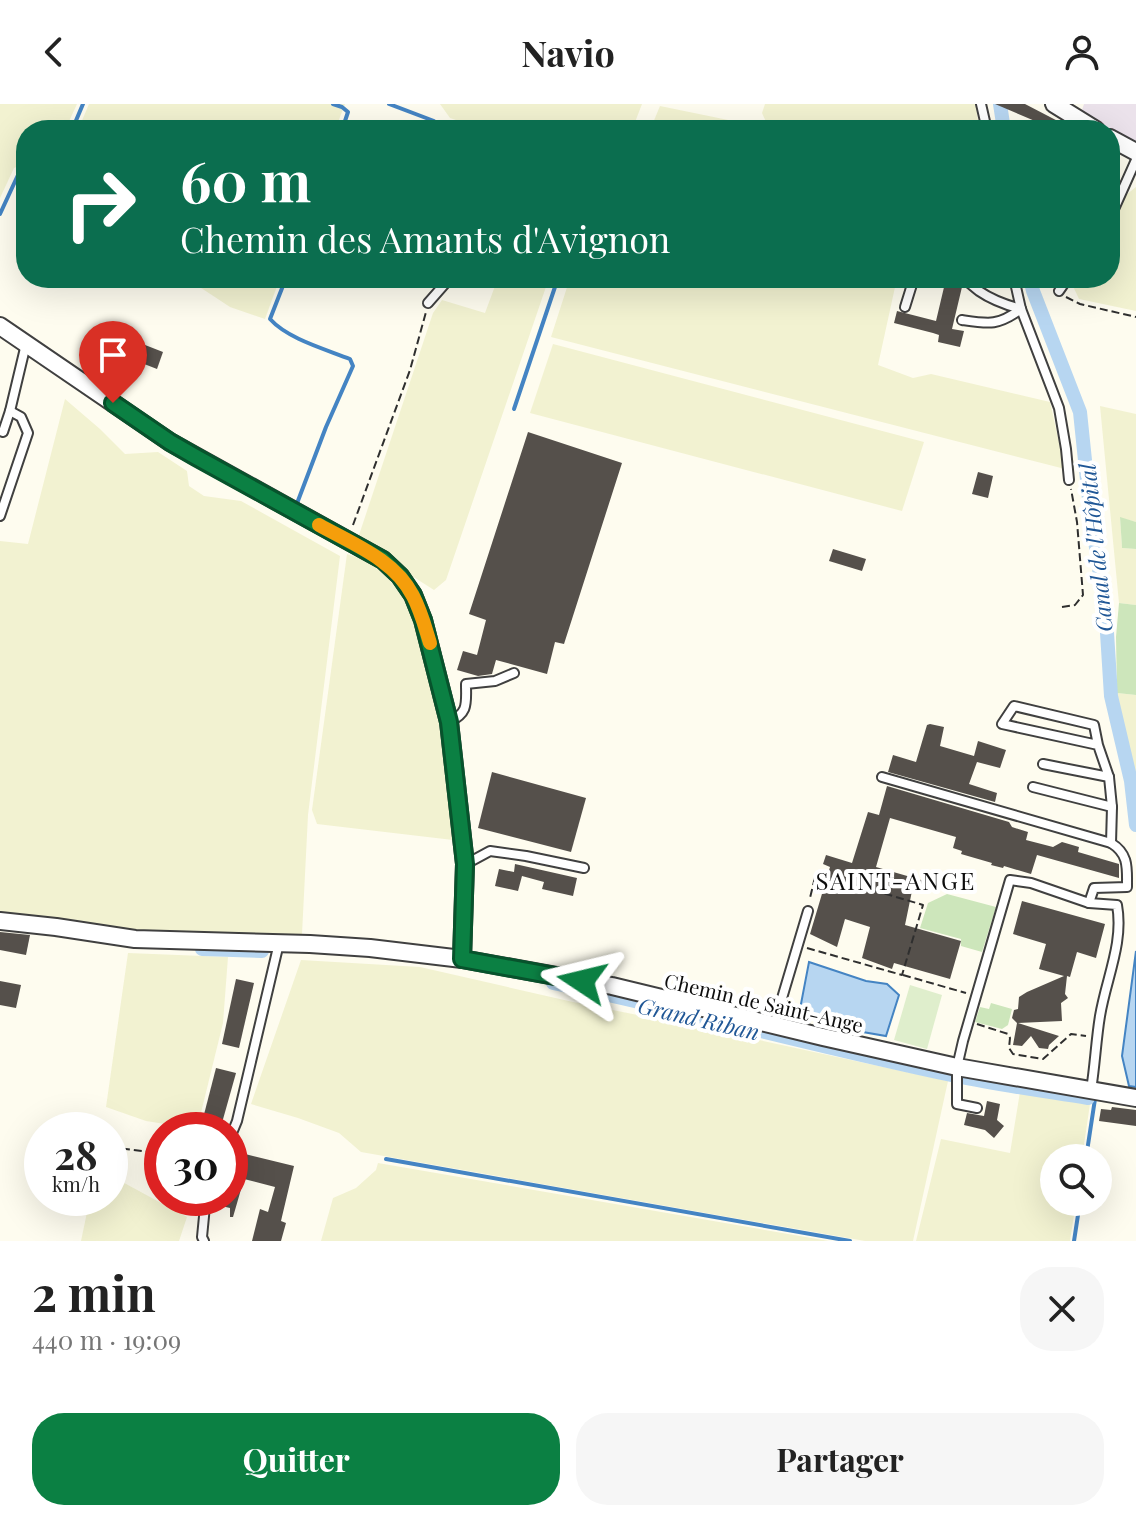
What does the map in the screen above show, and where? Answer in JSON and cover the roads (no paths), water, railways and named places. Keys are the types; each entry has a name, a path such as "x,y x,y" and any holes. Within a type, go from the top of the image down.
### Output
{"street":[{"path":"1054,104 1071,109"},
{"path":"0,326 170,442 383,560 400,576 413,595 427,632 449,722 465,864 462,959"},
{"name":"Chemin de Saint-Ange","path":"0,921 135,939 370,948 462,959 612,986 957,1067 1136,1098"}],"lane":[{"path":"1120,196 1136,160"},
{"path":"428,303 441,288"},
{"path":"905,307 911,288"},
{"path":"976,288 1003,304 1021,309"},
{"path":"1016,288 1021,309 1059,408 1069,480"},
{"path":"962,320 989,324 1021,309"},
{"path":"3,432 26,343"},
{"path":"0,516 28,433 21,417 10,411"},
{"path":"449,722 459,718 466,707 466,684 495,681 514,673"},
{"path":"1098,745 1002,724 1014,706 1094,725 1109,777 1111,843"},
{"path":"1043,764 1109,777"},
{"path":"882,777 1111,843 1119,848 1127,861 1127,887 1094,888 1089,903"},
{"path":"1033,787 1112,807"},
{"path":"465,864 490,851 584,868"},
{"path":"977,1108 957,1104 957,1067 1010,880 1031,883 1089,903 1117,905 1118,940 1100,1015 1091,1091"},
{"path":"774,1025 808,911"},
{"path":"239,1112 279,943"},
{"path":"204,1216 204,1241"}],"water":[{"path":"1136,951 1136,1087 1129,1086 1122,1056"},
{"path":"809,962 866,981 887,984 899,995 886,1036 857,1031 800,1009"}],"waterway":[{"path":"76,120 83,104"},
{"path":"333,104 348,112 345,120"},
{"path":"389,104 431,120"},
{"name":"Canal de l'Hôpital","path":"1000,104 1002,120"},
{"path":"0,214 16,179"},
{"path":"282,288 270,319 297,338 350,359 353,366 296,506"},
{"path":"514,409 555,288"},
{"name":"Canal de l'Hôpital","path":"1032,288 1080,412 1106,617 1111,696 1131,781 1136,825"},
{"name":"Grand Riban","path":"202,949 262,951"},
{"name":"Grand Riban","path":"553,983 956,1076 1088,1098"},
{"path":"1088,1144 1095,1099"},
{"path":"386,1159 850,1241"},
{"path":"1074,1241 1078,1216"}],"district":[{"name":"SAINT-ANGE","path":"896,880"}]}
